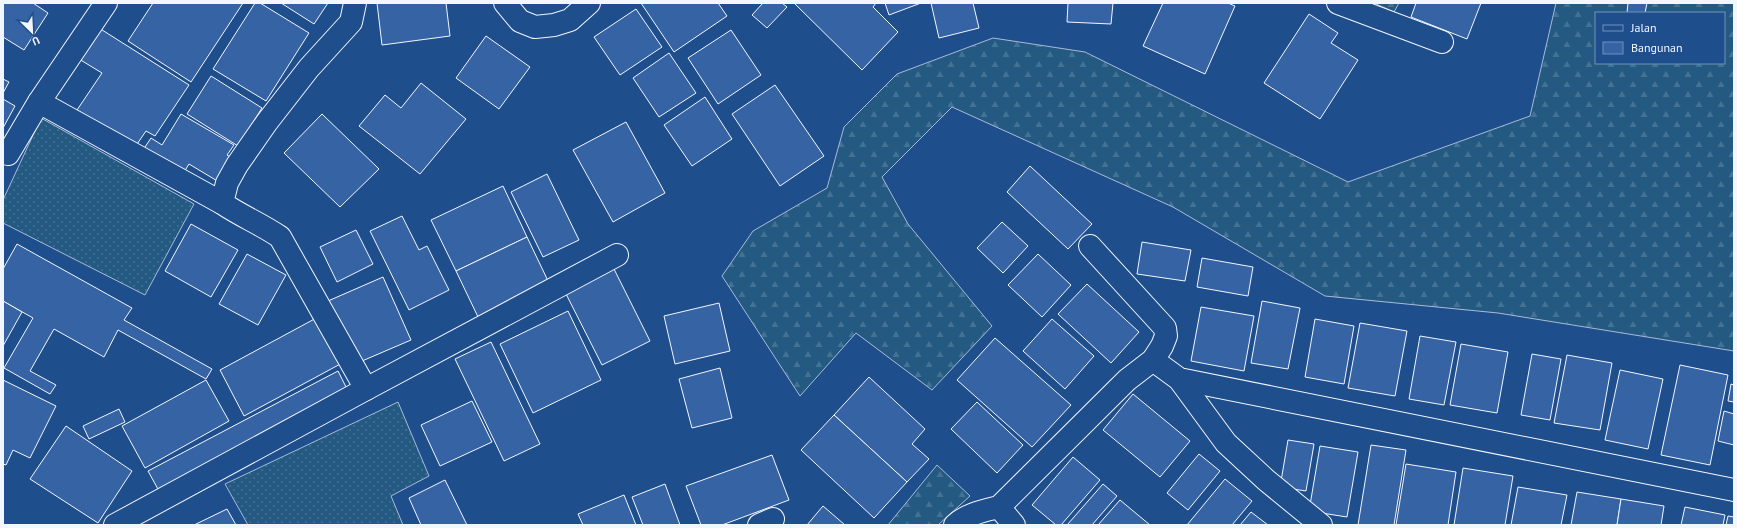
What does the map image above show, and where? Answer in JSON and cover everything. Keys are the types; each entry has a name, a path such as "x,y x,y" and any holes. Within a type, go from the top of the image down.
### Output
{"street":[{"path":"8,154 39,102 106,3"},
{"path":"222,203 227,183 237,165 267,122 310,68 350,22 355,3"},
{"path":"504,3 520,21 535,27 554,25 570,20 589,3"},
{"path":"1338,3 1442,42"},
{"path":"39,102 222,203 240,215 262,225 280,237 366,388"},
{"path":"955,525 961,519 975,513 999,507 1127,380 1153,360 1162,346 1166,336 1165,328 1090,246"},
{"path":"115,525 366,388 617,255"},
{"path":"1153,360 1179,379 1226,443 1266,480 1321,525"},
{"path":"1179,379 1734,490"},
{"path":"999,507 1014,525"}],"green space":[{"path":"1374,3 1399,3 1394,12"},
{"path":"1556,3 1734,3 1734,351 1498,313 1325,296 1173,207 952,107 882,177 908,224 992,326 932,390 856,333 800,396 722,276 753,231 827,188 844,127 897,74 993,38 1085,52 1348,182 1530,116"},
{"path":"41,118 194,204 145,295 3,223 3,200"},
{"path":"398,402 429,476 391,496 403,525 248,525 225,484"},
{"path":"937,465 970,496 938,525 888,525"}],"building":[{"path":"3,3 33,3 48,13 24,50 3,37"},
{"path":"153,3 243,3 191,82 128,41"},
{"path":"255,3 260,3 309,33 266,101 213,69"},
{"path":"281,3 328,3 314,24"},
{"path":"377,3 446,3 450,36 382,45"},
{"path":"641,3 718,3 727,16 674,52"},
{"path":"763,3 782,3 787,7 767,28 752,15"},
{"path":"794,3 876,3 873,7 898,32 862,70"},
{"path":"885,3 921,3 889,15"},
{"path":"931,3 973,3 979,28 939,38"},
{"path":"1068,3 1113,3 1111,24 1067,22"},
{"path":"1163,3 1228,3 1235,6 1205,74 1143,46"},
{"path":"1416,3 1481,3 1467,39 1411,17"},
{"path":"1628,3 1647,3 1645,12 1627,12"},
{"path":"636,9 662,47 620,75 594,37"},
{"path":"1309,14 1338,33 1331,43 1358,60 1320,119 1264,83"},
{"path":"99,28 189,85 155,136 146,131 135,147 77,110 102,73 79,59"},
{"path":"731,30 761,75 718,104 688,58"},
{"path":"486,36 530,67 499,109 456,78"},
{"path":"669,53 696,93 659,117 633,78"},
{"path":"211,76 262,108 238,146 187,114"},
{"path":"3,79 9,82 3,93"},
{"path":"421,83 466,119 420,174 359,126 385,95 401,108"},
{"path":"775,85 824,156 780,186 732,114"},
{"path":"705,97 732,139 692,166 664,125"},
{"path":"3,99 15,106 3,128"},
{"path":"181,114 234,145 227,155 234,159 219,182 189,164 181,177 141,153 151,138 162,145"},
{"path":"322,114 379,169 340,207 284,153"},
{"path":"626,122 665,193 613,222 573,150"},
{"path":"1030,166 1092,224 1068,249 1007,192"},
{"path":"547,174 579,240 543,257 511,192"},
{"path":"503,186 527,237 456,271 431,220"},
{"path":"402,216 419,250 427,246 449,290 409,310 370,231"},
{"path":"1002,222 1028,246 1003,273 977,248"},
{"path":"191,224 238,250 211,297 165,271"},
{"path":"356,230 373,264 337,282 320,247"},
{"path":"527,237 550,285 479,319 456,271"},
{"path":"1142,242 1191,250 1185,281 1137,274"},
{"path":"17,244 132,308 124,320 212,369 206,379 118,330 104,357 54,329 30,371 56,385 50,394 4,368 33,318 3,301 3,269"},
{"path":"247,254 286,275 258,325 219,304"},
{"path":"1038,254 1071,285 1042,317 1008,285"},
{"path":"1202,258 1253,267 1248,296 1197,287"},
{"path":"612,265 650,341 602,365 564,290"},
{"path":"383,277 411,340 355,364 328,301"},
{"path":"1087,284 1139,332 1111,363 1058,314"},
{"path":"3,301 22,312 3,346"},
{"path":"1262,301 1300,308 1288,369 1251,363"},
{"path":"719,303 730,351 675,364 664,316"},
{"path":"1201,307 1254,316 1244,371 1191,361"},
{"path":"568,311 601,380 533,413 500,344"},
{"path":"320,316 344,362 244,416 220,370"},
{"path":"1052,319 1094,356 1065,389 1023,351"},
{"path":"1315,319 1354,326 1344,384 1305,377"},
{"path":"1360,323 1407,331 1395,396 1348,388"},
{"path":"1420,336 1456,342 1444,405 1409,399"},
{"path":"995,338 1071,405 1032,447 957,380"},
{"path":"491,342 540,444 504,461 455,359"},
{"path":"1461,344 1508,352 1497,413 1450,405"},
{"path":"1532,354 1561,359 1550,420 1521,415"},
{"path":"1567,355 1612,363 1600,430 1554,423"},
{"path":"1680,365 1728,375 1710,465 1661,455"},
{"path":"720,368 732,418 692,428 679,379"},
{"path":"1620,370 1663,379 1648,449 1605,440"},
{"path":"338,371 348,391 159,491 148,471"},
{"path":"869,377 925,429 912,444 929,459 907,482 834,415"},
{"path":"3,380 56,406 30,458 13,450 6,465 3,464"},
{"path":"206,380 229,421 145,468 122,426"},
{"path":"1731,384 1734,385 1734,402 1728,401"},
{"path":"1133,394 1190,441 1160,477 1103,430"},
{"path":"472,401 492,442 440,466 421,425"},
{"path":"977,402 1023,445 997,473 951,429"},
{"path":"119,409 125,422 89,439 83,426"},
{"path":"1724,411 1734,414 1734,445 1718,441"},
{"path":"834,415 907,482 874,518 801,450"},
{"path":"66,426 132,471 98,523 30,479"},
{"path":"1288,440 1314,444 1306,491 1280,487"},
{"path":"1371,445 1406,450 1394,525 1358,525"},
{"path":"1320,446 1358,452 1347,517 1309,511"},
{"path":"1199,454 1220,471 1188,510 1167,493"},
{"path":"772,455 789,500 722,525 701,525 686,486"},
{"path":"1073,457 1100,480 1061,525 1056,525 1032,505"},
{"path":"1406,464 1456,472 1448,525 1396,525"},
{"path":"1463,468 1513,476 1505,525 1454,525"},
{"path":"1225,479 1252,501 1232,525 1187,525"},
{"path":"445,480 467,525 421,525 409,498"},
{"path":"665,484 680,525 643,525 632,497"},
{"path":"1103,484 1117,496 1092,525 1067,525"},
{"path":"1518,487 1567,495 1561,525 1511,525"},
{"path":"1577,492 1621,499 1617,525 1571,525"},
{"path":"624,495 636,525 583,525 578,514"},
{"path":"1621,499 1664,506 1661,525 1617,525"},
{"path":"1120,500 1150,525 1098,525"},
{"path":"823,506 845,525 807,525"},
{"path":"1685,507 1725,515 1723,525 1681,525"},
{"path":"227,509 236,525 194,525"},
{"path":"1251,512 1268,525 1240,525"},
{"path":"1728,516 1734,517 1734,525 1726,525"}]}
